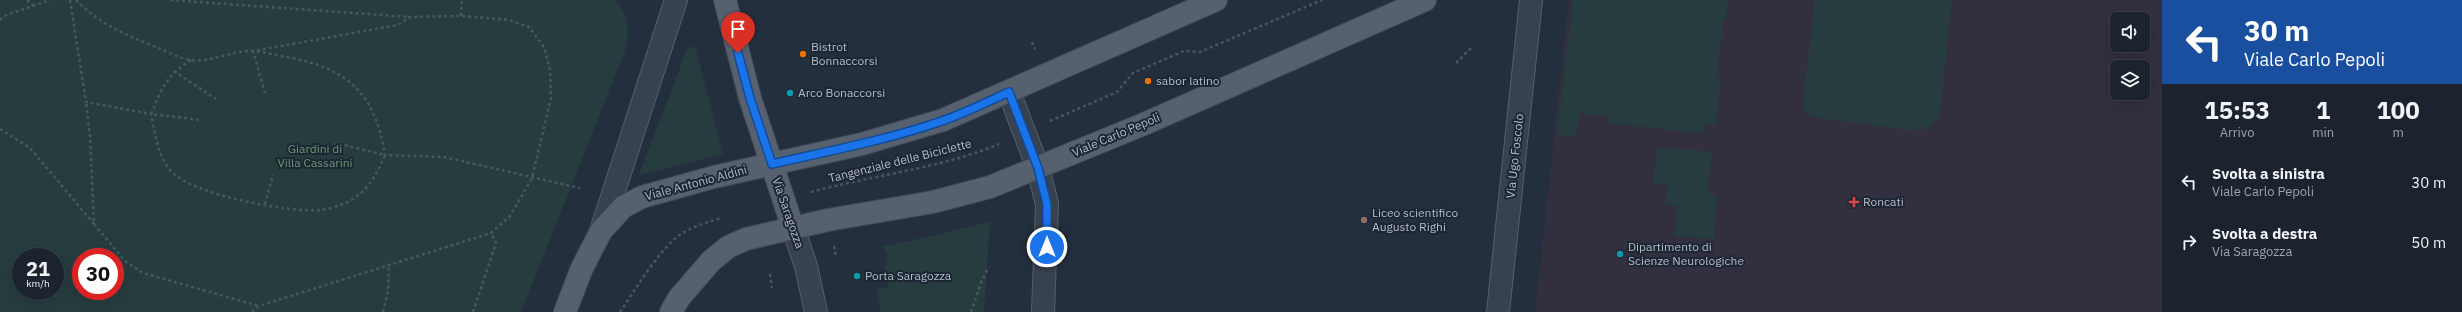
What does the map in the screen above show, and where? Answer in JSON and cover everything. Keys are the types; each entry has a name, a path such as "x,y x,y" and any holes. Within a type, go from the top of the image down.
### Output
{"main road":[{"name":"Via Saragozza","path":"725,0 750,98 793,228"},
{"path":"772,164 862,144 936,123 1216,0"},
{"name":"Viale Carlo Pepoli","path":"793,228 828,220 933,202 990,187 1144,124 1425,0"},
{"name":"Viale Antonio Aldini","path":"564,312 582,268 601,231 623,207 642,197 669,188 772,164"},
{"path":"671,312 679,298 711,261 728,247 746,239 793,228"}],"street":[{"path":"663,0 668,25"},
{"path":"601,231 676,0"},
{"name":"Via Ugo Foscolo","path":"1498,312 1531,0"},
{"path":"1009,92 1038,168 1047,204 1043,312"},
{"name":"Via Saragozza","path":"793,228 806,266 816,312"}],"path":[{"path":"27,0 34,6"},
{"path":"0,20 4,16 50,0"},
{"path":"70,0 90,136 94,224"},
{"path":"76,0 89,14 116,31 191,60"},
{"path":"170,0 410,17 461,16 508,20 529,27 544,47 550,70 551,98 532,178 510,216 491,233 259,306 252,312"},
{"path":"461,16 462,0"},
{"path":"1065,114 1117,92 1133,73 1155,63 1184,51 1200,52 1322,0"},
{"path":"253,51 299,59 328,68 350,81 367,100 378,120 385,155 376,176 363,192 344,203 324,210 302,210 217,194 190,184 169,169 157,144 152,114 160,91 174,71 191,60 253,51 398,25 410,17"},
{"path":"1032,42 1035,50"},
{"path":"1456,63 1473,46"},
{"path":"253,51 265,94"},
{"path":"174,71 216,99"},
{"path":"86,102 152,114 201,120"},
{"path":"0,129 30,148 125,261 143,273 259,306"},
{"path":"334,143 385,155 444,157 580,188"},
{"name":"Tangenziale delle Biciclette","path":"821,189 918,168 1000,143"},
{"path":"812,155 836,256"},
{"path":"265,204 273,174"},
{"path":"620,312 663,251 681,234 702,223"},
{"path":"473,312 496,243 491,233"},
{"path":"383,312 388,291 389,266"},
{"path":"971,312 987,270"},
{"path":"770,274 772,288"}],"shaded area":[{"name":"Roncati","path":"1569,0 2162,0 2162,312 1535,312"}],"green space":[{"name":"Giardini di Villa Cassarini","path":"0,0 615,0 620,5 627,22 628,34 626,48 521,312 0,312"},
{"path":"1573,0 1728,0 1726,20 1723,20 1717,77 1721,78 1716,124 1706,123 1704,134 1608,123 1609,116 1579,113 1576,137 1557,135"},
{"path":"1815,0 1952,0 1940,115 1928,129 1907,130 1808,116 1802,108"},
{"path":"695,46 723,154 639,175 687,49"},
{"path":"1657,147 1712,152 1708,191 1717,199 1714,239 1674,236 1678,206 1665,205 1668,185 1653,184"},
{"path":"990,222 984,312 881,312 877,290 888,287 885,268 888,256 883,247"}],"place":[{"name":"Bistrot Bonnaccorsi","path":"803,54"},
{"name":"sabor latino","path":"1148,81"},
{"name":"Arco Bonaccorsi","path":"790,93"},
{"name":"Roncati","path":"1854,202"},
{"name":"Liceo scientifico Augusto Righi","path":"1364,220"},
{"name":"Dipartimento di Scienze Neurologiche","path":"1620,254"},
{"name":"Porta Saragozza","path":"857,276"}],"route":[{"path":"738,53 750,98 772,164 862,144 915,129 977,107 1009,92 1038,168 1047,204 1047,247"}]}
